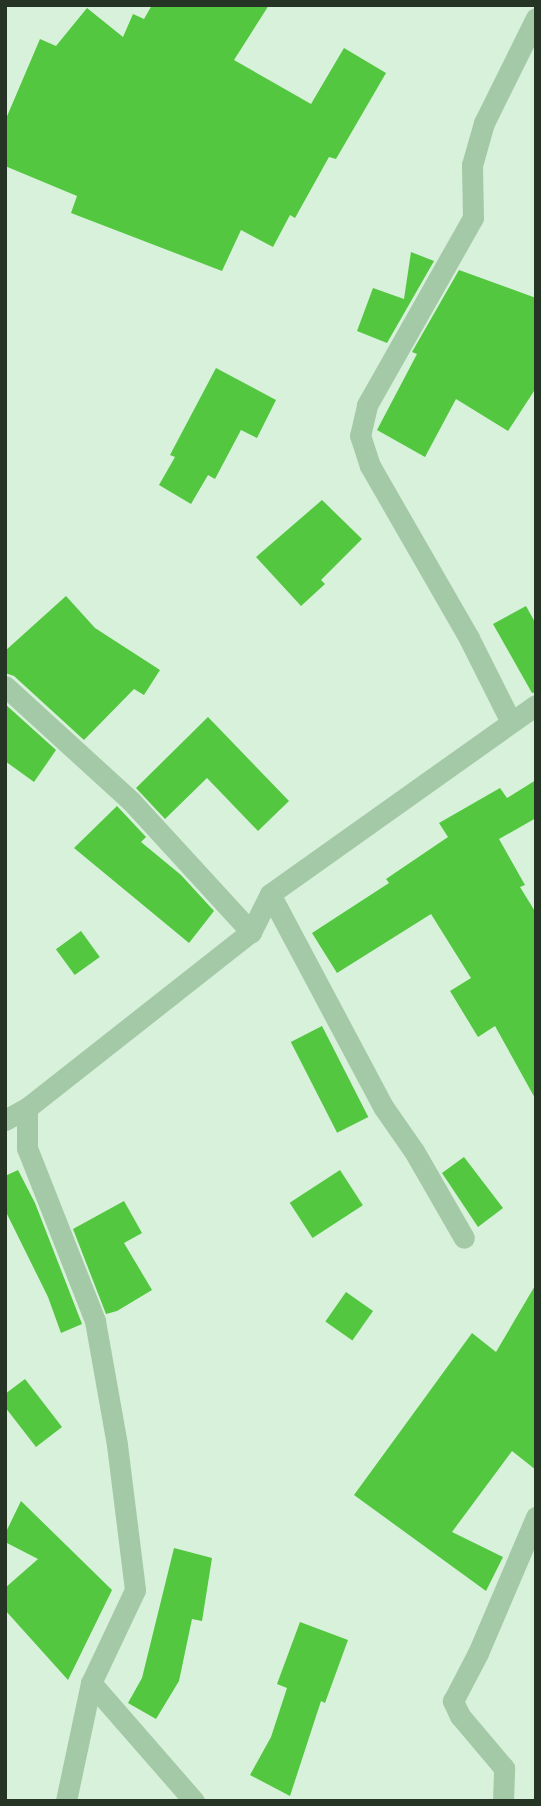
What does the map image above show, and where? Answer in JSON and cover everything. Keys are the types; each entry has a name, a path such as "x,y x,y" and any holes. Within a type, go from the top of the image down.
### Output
{"street":[{"path":"511,722 468,638 370,466 360,436 367,405 473,218 472,165 484,123 536,18"},
{"path":"5,687 131,801 251,932"},
{"path":"5,1120 27,1108 251,932 270,894 536,705"},
{"path":"270,894 384,1108 414,1151 464,1238"},
{"path":"27,1108 27,1148 95,1321 117,1446 135,1590 92,1683 66,1801"},
{"path":"503,1801 504,1768 460,1716 453,1701 472,1665 536,1517"},
{"path":"92,1683 194,1801"}],"building":[{"path":"152,5 269,5 234,60 311,104 344,48 386,73 336,159 329,157 295,218 290,215 273,247 241,230 222,271 71,213 77,196 5,166 5,121 40,39 56,46 87,8 123,37 133,14 144,19"},
{"path":"411,252 434,261 387,343 357,331 373,288 404,299"},
{"path":"459,270 536,298 536,388 508,431 456,399 425,457 377,430 417,354 412,352"},
{"path":"216,368 276,400 257,438 241,430 215,479 208,475 191,504 159,485 175,457 170,455"},
{"path":"322,500 362,539 321,580 325,584 301,606 256,557"},
{"path":"66,596 95,628 160,670 144,695 134,689 84,740 14,676 5,673 5,651"},
{"path":"526,606 536,624 536,692 532,693 493,624"},
{"path":"5,704 56,750 34,782 5,761"},
{"path":"208,717 289,801 258,831 207,778 165,819 136,788"},
{"path":"536,780 536,818 499,839 525,885 520,887 536,913 536,1100 495,1026 478,1037 450,991 471,978 431,914 337,973 312,933 389,883 386,879 448,837 439,823 500,788 507,798"},
{"path":"117,806 146,837 141,842 181,875 214,911 189,943 74,848"},
{"path":"81,931 100,957 75,975 56,949"},
{"path":"322,1026 368,1117 337,1133 291,1042"},
{"path":"464,1157 503,1208 478,1227 442,1173"},
{"path":"18,1170 35,1203 82,1324 61,1333 48,1297 5,1210 5,1176"},
{"path":"340,1170 363,1205 313,1238 290,1203"},
{"path":"124,1201 142,1233 124,1243 152,1290 117,1311 106,1314 73,1229"},
{"path":"536,1284 536,1470 512,1451 452,1532 503,1557 486,1591 354,1495 472,1333 496,1352"},
{"path":"346,1292 373,1311 352,1340 325,1321"},
{"path":"25,1379 62,1427 36,1447 5,1407 5,1394"},
{"path":"21,1501 112,1590 68,1680 5,1610 5,1588 38,1559 5,1542 5,1534"},
{"path":"174,1548 212,1558 202,1621 192,1619 179,1681 156,1719 128,1703 142,1678"},
{"path":"300,1622 348,1640 325,1703 321,1701 290,1796 250,1775 271,1737 287,1688 277,1684"}]}
